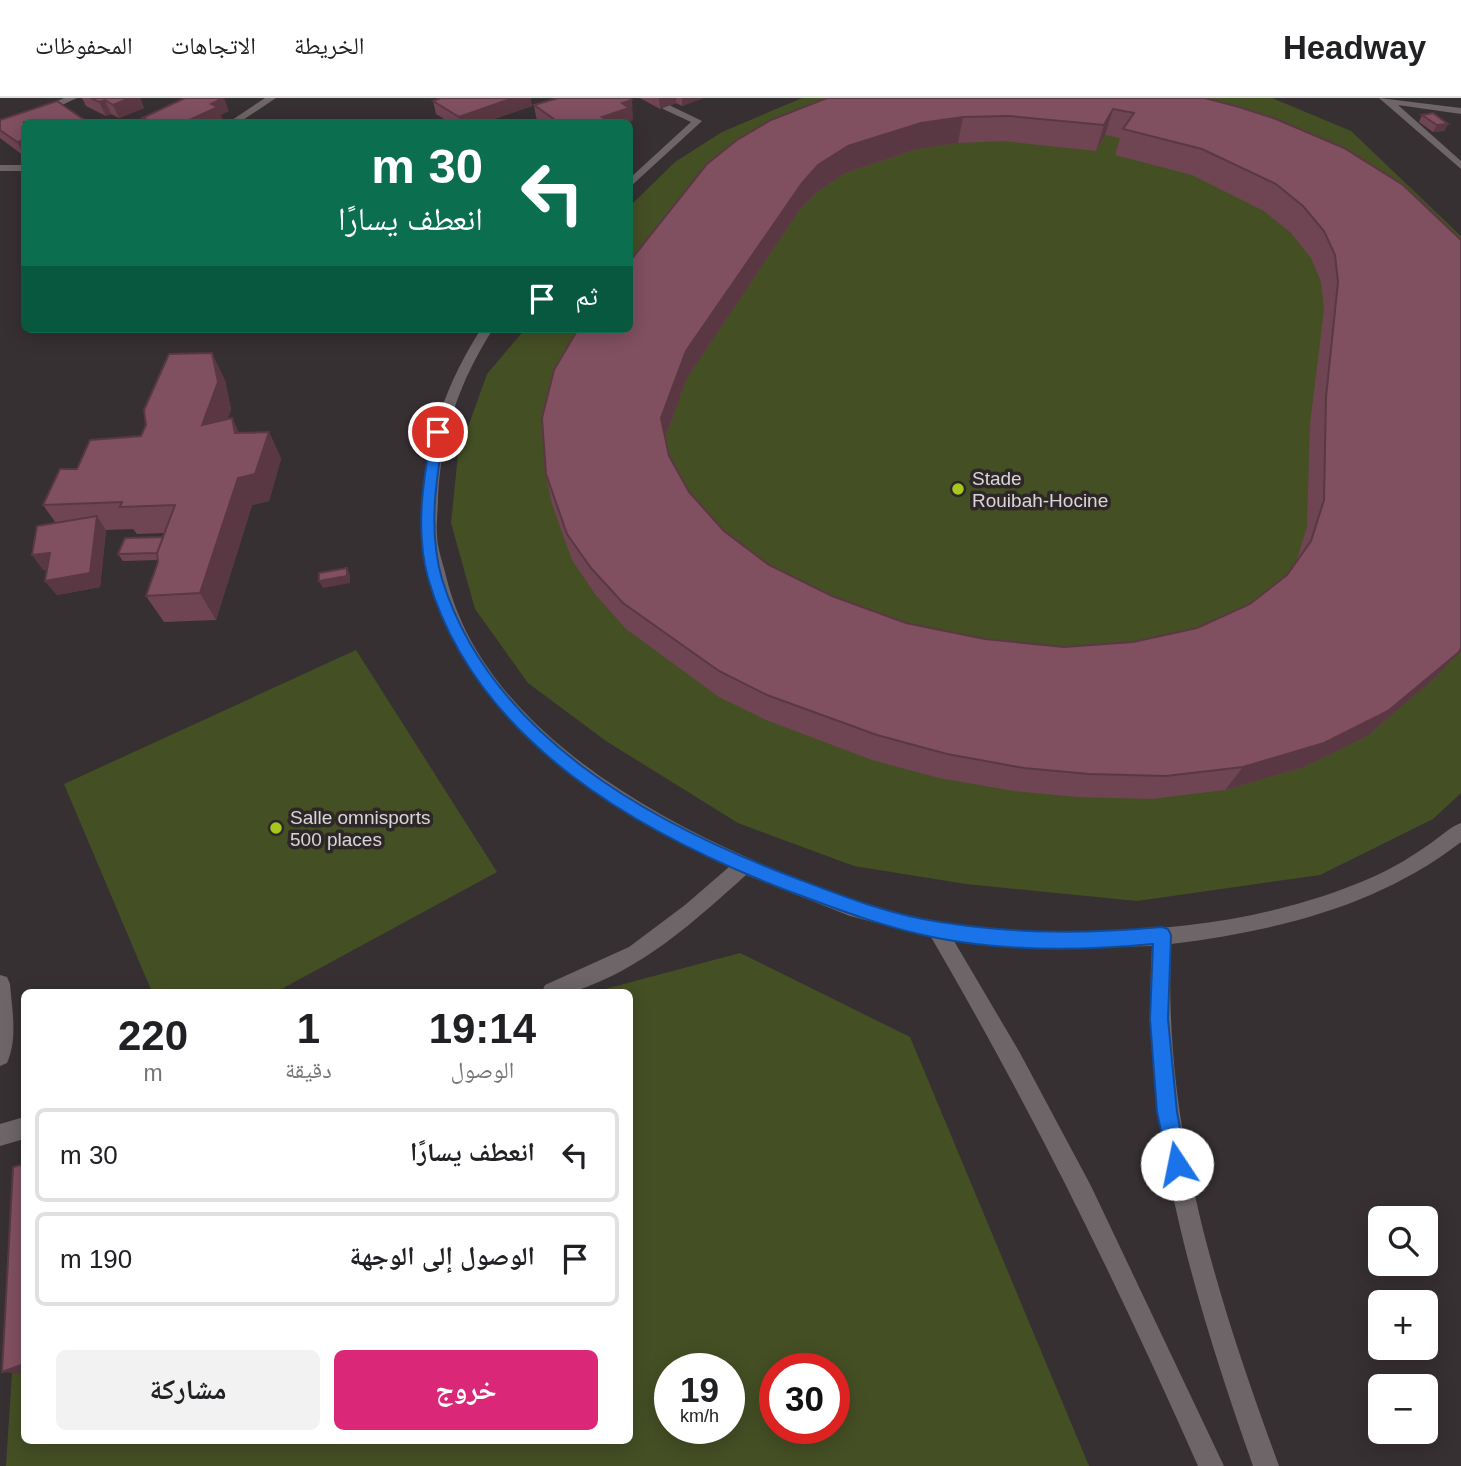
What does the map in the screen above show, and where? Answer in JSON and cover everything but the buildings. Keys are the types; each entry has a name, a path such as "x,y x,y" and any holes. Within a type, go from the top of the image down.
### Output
{"street":[{"path":"26,119 72,98"},
{"path":"148,119 193,98"},
{"path":"239,119 271,98"},
{"path":"1386,100 1461,111"},
{"path":"1386,100 1461,166"},
{"path":"633,181 697,121 666,107"},
{"path":"0,131 21,121"},
{"path":"0,167 21,168"},
{"path":"485,333 454,387 438,432 429,481 428,534 435,577 452,622 477,667 513,711 556,755 631,808 673,833 743,866 870,914 937,930 1013,940 1089,942 1240,926 1316,908 1383,881 1439,848 1461,831"},
{"path":"558,989 636,953 692,911 743,866"},
{"path":"937,930 1012,1056 1060,1148 1154,1339 1211,1466"},
{"path":"1162,935 1159,1019 1166,1098 1186,1217 1218,1333 1266,1466"},
{"path":"0,984 4,1030 0,1056"},
{"path":"0,1135 21,1129"}],"green space":[{"name":"Stade Rouibah-Hocine","path":"802,98 1272,98 1351,131 1461,236 1461,793 1433,819 1320,875 1137,901 966,884 854,866 738,823 606,741 528,683 475,609 451,523 458,455 487,374 522,333 633,333 633,203 675,162 722,132"},
{"name":"Salle omnisports 500 places","path":"356,650 497,872 282,989 151,989 64,784"},
{"path":"740,953 910,1037 1089,1466 6,1466 21,1233 21,1444 633,1444 633,989 605,989"}],"place":[{"name":"Stade Rouibah-Hocine","path":"958,489"},
{"name":"Salle omnisports 500 places","path":"276,828"}],"route":[{"path":"438,432 429,481 428,534 435,577 452,622 477,667 513,711 556,755 610,796 673,833 743,866 805,892 870,914 937,930 1013,940 1089,942 1162,935 1159,1019 1167,1112 1177,1164"}]}
